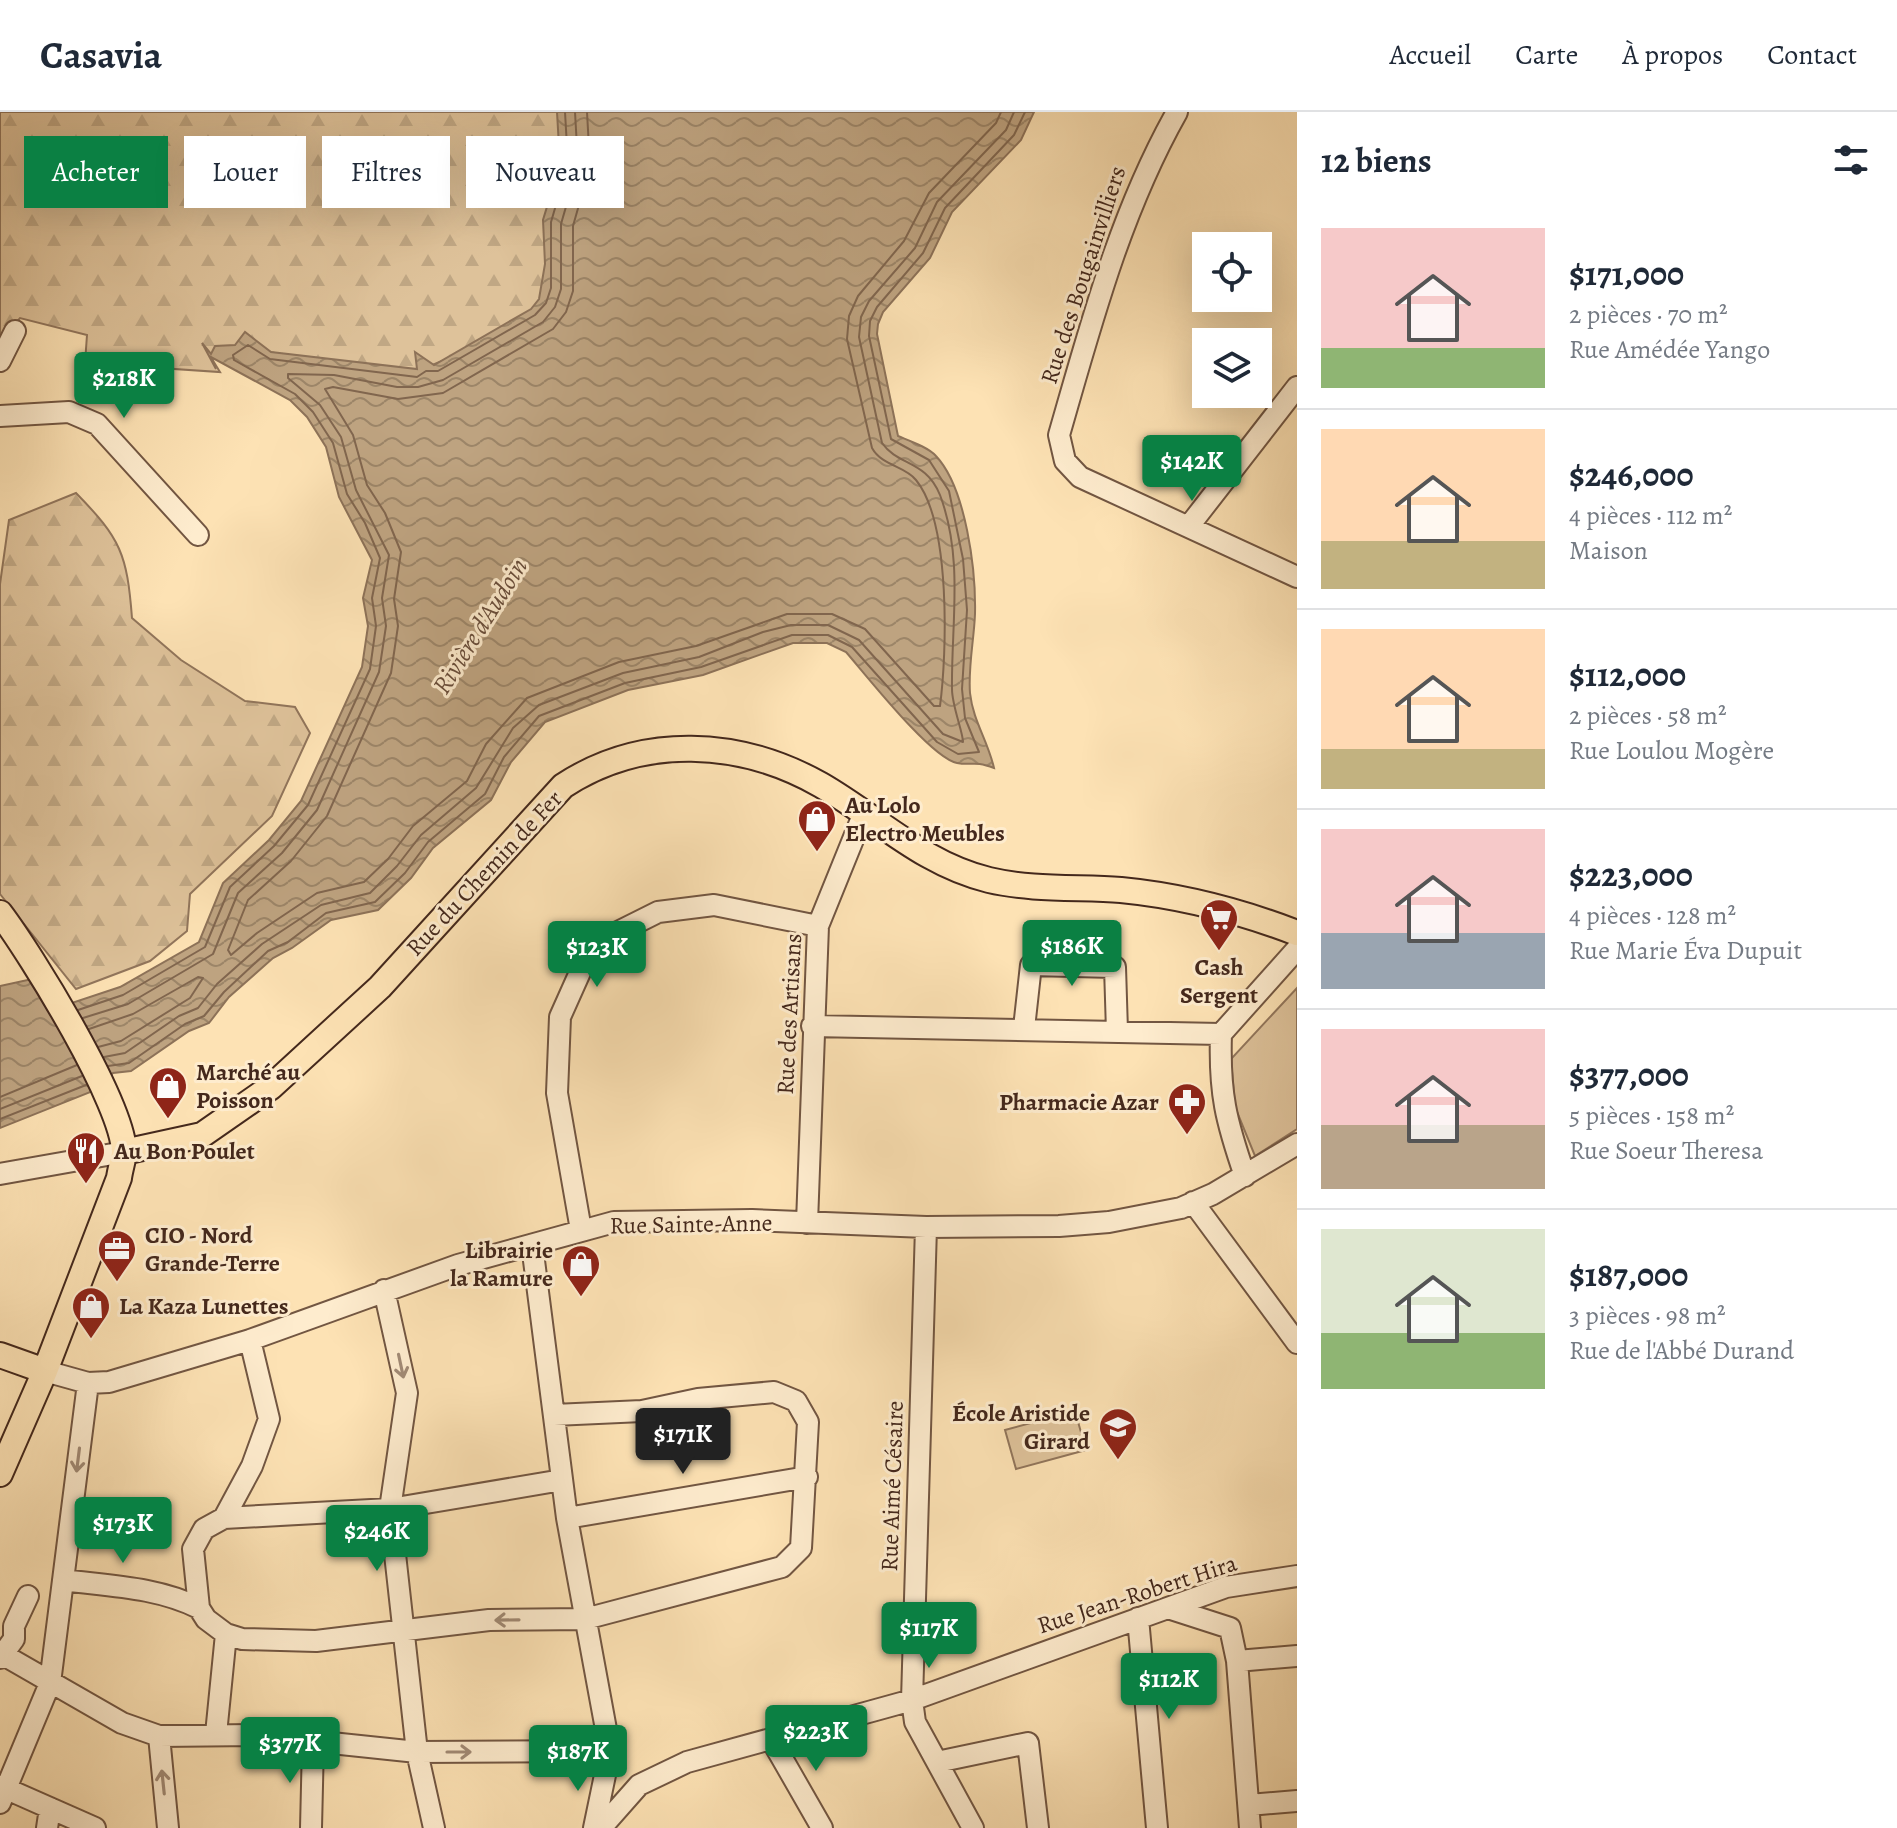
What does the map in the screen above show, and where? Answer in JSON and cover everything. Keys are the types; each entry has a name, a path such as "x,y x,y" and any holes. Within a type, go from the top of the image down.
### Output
{"main road":[{"name":"Rue du Chemin de Fer","path":"124,1152 202,1135 271,1087 380,987 563,786 591,768 654,748 735,754 790,769 823,786 863,815 941,863 991,880 1125,891 1213,904 1297,933"},
{"path":"0,913 35,962 107,1096 124,1152 119,1178 45,1371 0,1474"},
{"name":"Rue Sainte-Anne","path":"0,1355 45,1371"}],"street":[{"name":"Rue des Bougainvilliers","path":"1177,112 1148,163 1105,277 1059,435 1065,461 1080,477 1189,526"},
{"path":"0,361 15,331"},
{"path":"1297,387 1189,526 1297,577"},
{"path":"0,416 69,412 97,424 198,535"},
{"name":"Rue des Artisans","path":"807,1223 818,926 863,815"},
{"path":"581,1230 557,1093 560,1017 581,970 616,933 658,912 714,905 818,926"},
{"path":"1245,1176 1223,1114 1221,1034 1297,949"},
{"path":"1024,1028 1031,965 1115,967 1117,1031"},
{"path":"812,1026 1221,1034"},
{"name":"Rue Sainte-Anne","path":"45,1371 88,1383 109,1382 250,1340 384,1290 581,1230 641,1220 926,1227 1096,1223 1156,1214 1193,1202 1245,1176 1297,1144"},
{"path":"0,1174 124,1152"},
{"path":"1193,1202 1297,1343"},
{"name":"Rue Aimé Césaire","path":"926,1227 912,1700 915,1722 973,1828"},
{"path":"532,1245 567,1518 608,1757 594,1828"},
{"path":"384,1290 407,1393 390,1509 407,1632 417,1752 434,1828"},
{"path":"224,1518 252,1466 269,1419 250,1340"},
{"path":"88,1383 50,1683 2,1793 48,1818 95,1828"},
{"path":"554,1415 642,1411 698,1399 774,1392 796,1401 808,1422 801,1548 782,1567 585,1619 489,1620 316,1641 242,1639 226,1634 206,1619 199,1608 194,1575 194,1542 204,1529 224,1518 390,1509 562,1480"},
{"path":"567,1518 807,1477"},
{"path":"175,1596 183,1592 194,1575"},
{"name":"Rue Jean-Robert Hira","path":"601,1828 639,1785 687,1762 912,1700 1222,1589 1297,1576"},
{"path":"63,1580 175,1596 199,1608"},
{"path":"1222,1589 1237,1661 1250,1828"},
{"path":"28,1596 14,1626 14,1639 1,1655 122,1723 159,1736 216,1734 417,1752 608,1757 628,1781 639,1785"},
{"path":"1167,1608 1230,1628"},
{"path":"1138,1618 1157,1828"},
{"path":"216,1734 226,1634"},
{"path":"1237,1661 1297,1656"},
{"path":"159,1736 168,1828"},
{"path":"771,1739 822,1828"},
{"path":"311,1828 313,1743"},
{"path":"937,1762 1028,1743 1038,1828"},
{"path":"1249,1805 1297,1801"}],"green space":[{"path":"0,112 568,112 566,136 466,136 466,208 560,208 553,300 508,334 425,368 379,378 254,348 212,359 220,372 85,363 87,335 20,318 0,341"},
{"path":"76,493 103,523 119,549 124,562 132,618 181,660 245,701 295,707 310,733 272,816 190,894 187,931 150,961 76,989 0,894 0,584 9,520"},
{"path":"1297,988 1297,1129 1255,1156 1235,1107 1231,1059"},
{"path":"1075,1411 1086,1450 1016,1469 1005,1430"}],"water":[{"name":"Rivière d'Audoin","path":"557,112 1034,112 1021,140 952,212 930,258 883,312 877,334 898,436 936,456 955,488 962,508 975,596 970,693 994,768 957,763 946,758 916,732 846,652 827,643 793,643 703,675 628,690 545,722 511,762 491,800 433,848 411,878 378,910 331,920 273,958 229,997 209,1023 189,1031 131,1071 113,1073 93,1091 0,1128 0,986 32,979 72,1003 120,987 199,942 223,883 269,840 301,801 362,667 368,626 363,598 372,560 339,497 326,447 307,417 290,400 211,357 216,369 202,343 211,354 215,346 235,345 245,332 271,352 417,369 415,352 434,365 531,309 539,299 545,264 543,220 547,208 624,208 624,136 558,136"}],"place":[{"name":"Au Lolo Electro Meubles","path":"817,853"},
{"name":"Cash Sergent","path":"1219,952"},
{"name":"Marché au Poisson","path":"168,1120"},
{"name":"Pharmacie Azar","path":"1187,1136"},
{"name":"Au Bon Poulet","path":"86,1185"},
{"name":"CIO - Nord Grande-Terre","path":"117,1283"},
{"name":"Librairie la Ramure","path":"581,1298"},
{"name":"La Kaza Lunettes","path":"91,1340"},
{"name":"École Aristide Girard","path":"1118,1461"}]}
